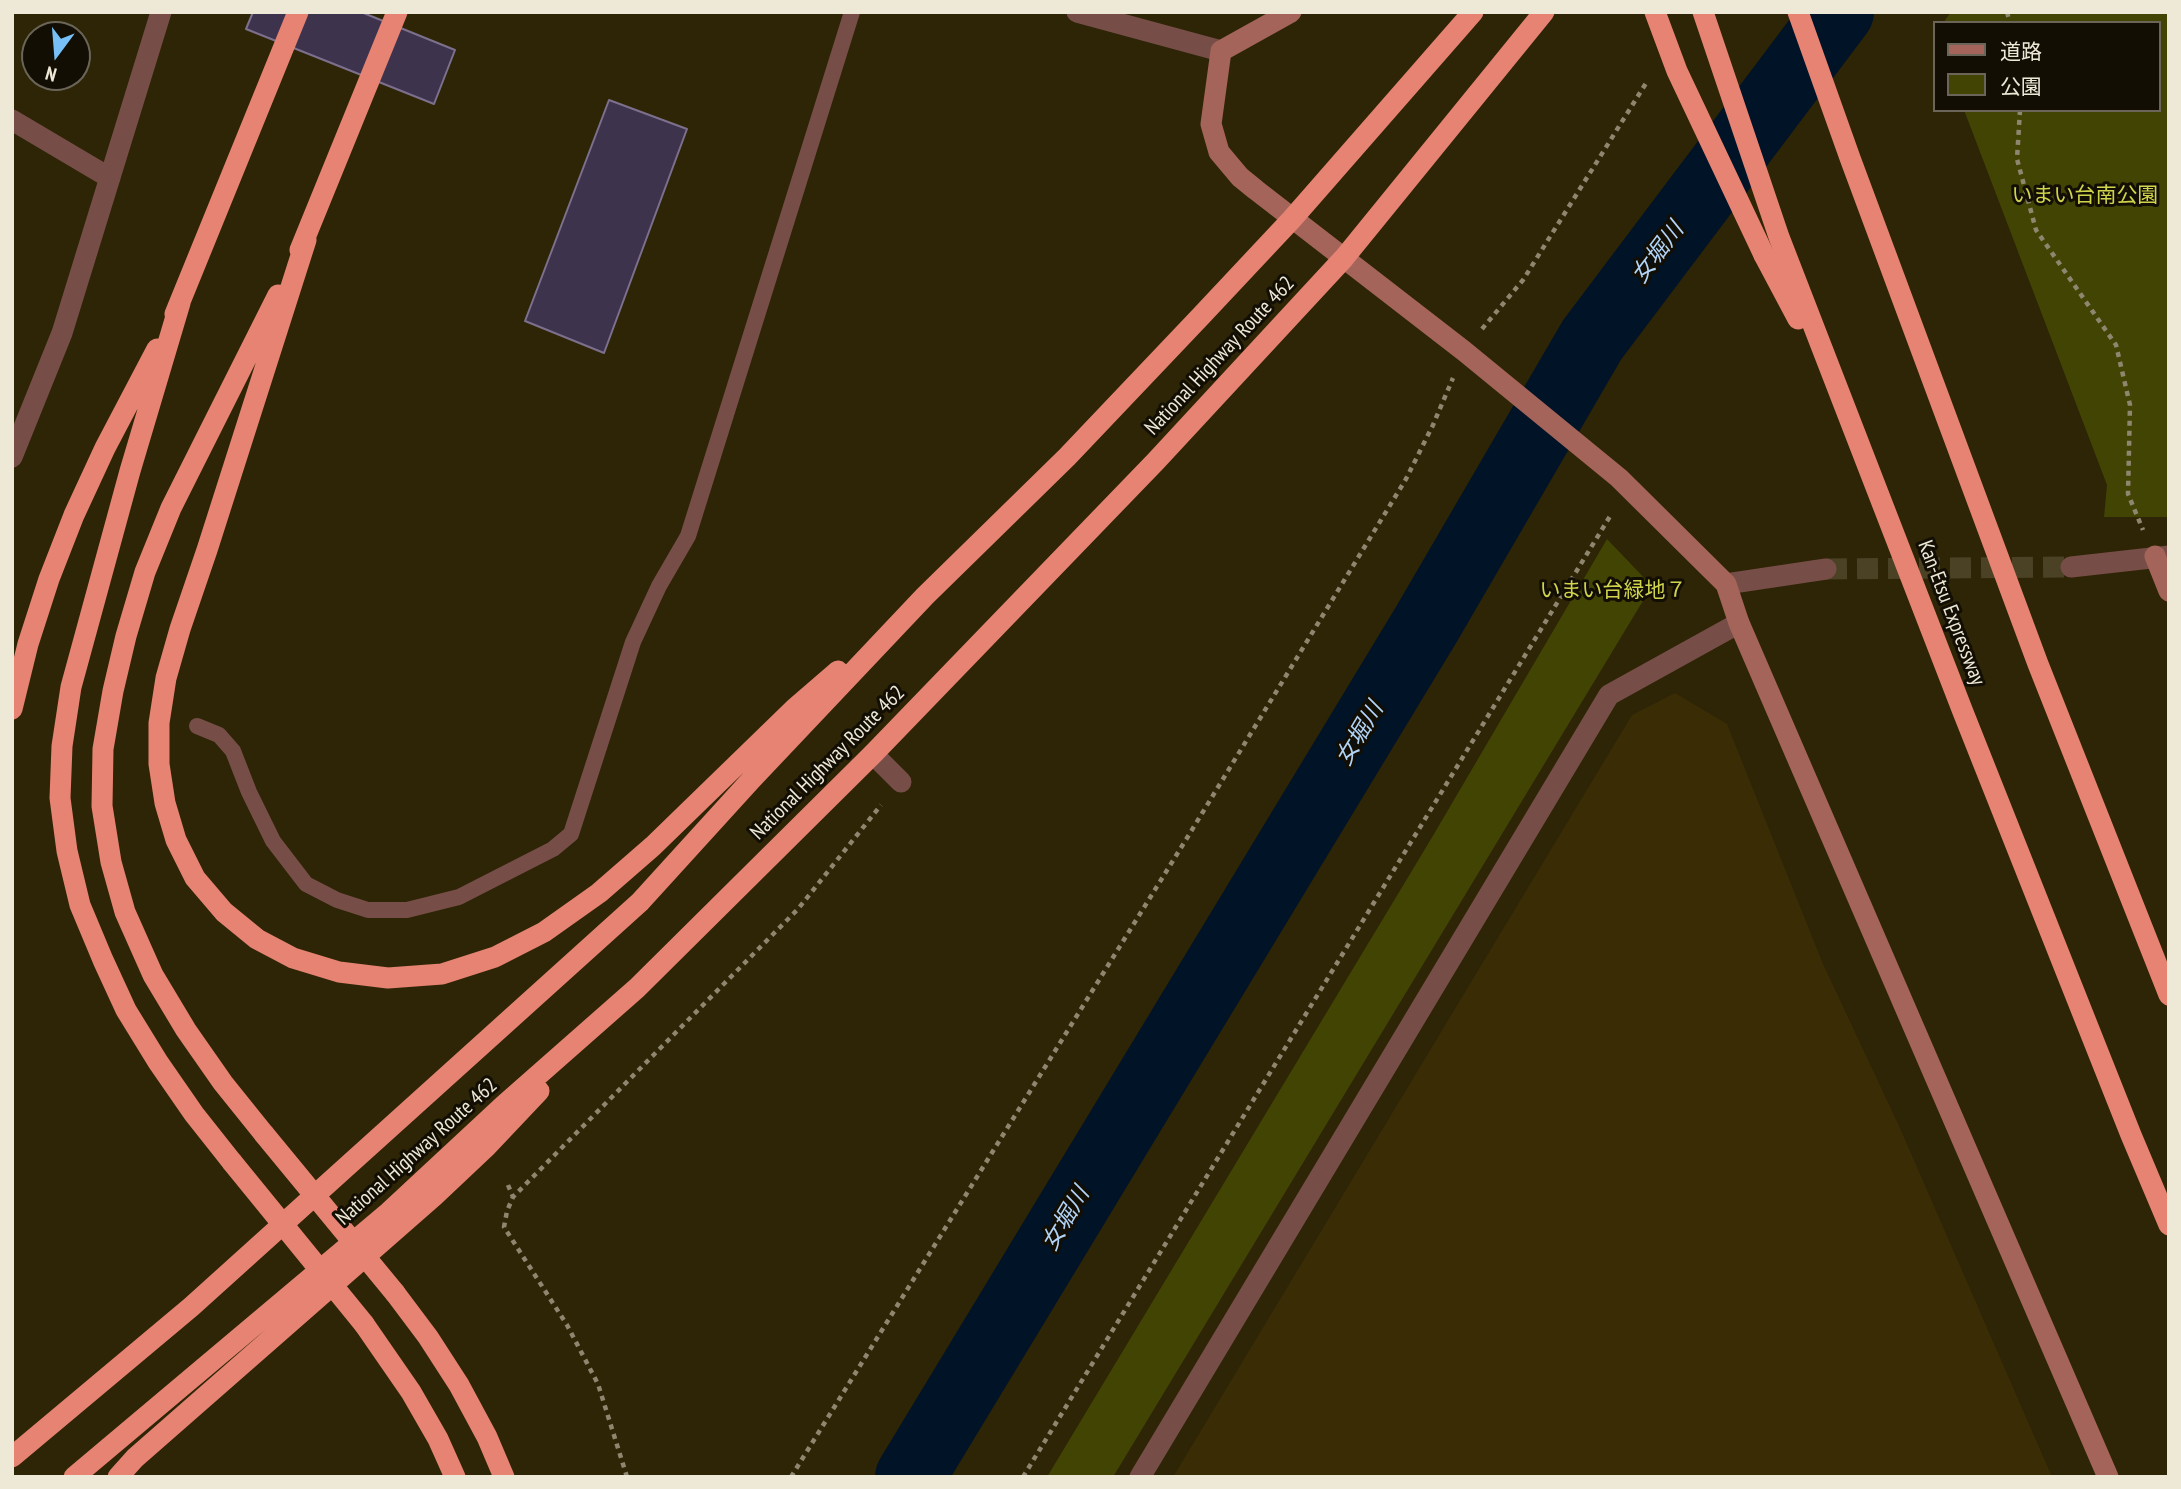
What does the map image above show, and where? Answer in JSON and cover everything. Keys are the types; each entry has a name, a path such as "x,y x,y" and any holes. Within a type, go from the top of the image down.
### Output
{"highway":[{"path":"12,709 28,644 74,515 105,448 180,303 298,12"},
{"path":"397,12 306,240 166,678 159,723 159,764 163,790 176,840 195,878 224,912 257,939 293,958 339,972 388,978 442,974 495,957 544,932 598,893 653,846 794,709 925,596"},
{"name":"National Highway Route 462","path":"12,1457 191,1307 640,902 925,596 1067,457 1292,219 1473,12"},
{"name":"National Highway Route 462","path":"74,1477 389,1212 503,1106 637,988 873,754 1156,461 1344,258 1544,12"},
{"path":"1655,12 1678,71 1764,255 1842,401"},
{"name":"Kan-Etsu Expressway","path":"1703,12 1779,237 1842,401 2110,1084 2169,1225"},
{"path":"1798,12 2038,664 2169,995"},
{"path":"306,240 170,508 145,572 113,691 103,749 102,806 111,862 125,912 153,975 186,1030 223,1083 428,1337 459,1385 487,1437 504,1477"},
{"path":"180,303 74,674 62,746 60,798 67,851 80,905 103,960 126,1010 158,1062 194,1114 364,1324 411,1392 438,1439 455,1477"},
{"path":"118,1477 135,1458 443,1188 487,1146 637,988"}],"street":[{"path":"12,457 62,333 162,12"},
{"path":"1077,12 1221,51 1291,12"},
{"path":"1221,51 1211,124 1219,152 1240,177 1464,351 1624,483 1726,584 1739,623 2108,1477"},
{"path":"12,120 110,178"},
{"path":"2071,566 2162,556 2169,591"},
{"path":"1726,584 1826,569"},
{"path":"1140,1477 1609,695 1739,623"},
{"path":"873,754 901,782"}],"lane":[{"path":"197,726 219,735 233,751 273,841 306,884 337,900 368,910 407,910 459,897 554,849 571,834 633,642 659,586 688,536 852,12"}],"path":[{"path":"2008,13 2015,12"},
{"path":"791,1477 1406,479 1433,425 1464,351 1523,280 1640,90 1656,70"},
{"path":"2020,112 2017,159 2036,230 2116,345 2130,405 2128,494 2162,556"},
{"path":"2130,405 2137,403"},
{"path":"1023,1477 1624,483"},
{"path":"626,1477 598,1384 567,1325 504,1227 507,1211 513,1197 798,909 901,782"},
{"path":"508,1185 513,1197"}],"shaded area":[{"path":"1675,693 1727,724 1823,964 1899,1126 2052,1477 1173,1477 1632,715"}],"green space":[{"name":"いまい台南公園","path":"1951,12 2169,12 2169,517 2104,517 2107,485 1965,112 2160,112 2160,21 1944,21"},
{"name":"いまい台緑地７","path":"1607,539 1652,586 1113,1477 1047,1477 1431,839"}],"building":[{"path":"253,12 361,12 455,50 434,104 246,29"},
{"path":"609,100 687,129 604,353 525,321"}],"waterway":[{"name":"女堀川","path":"910,1477 1426,625 1592,340 1839,12"}],"tunnel":[{"path":"1826,569 2071,567"}]}
